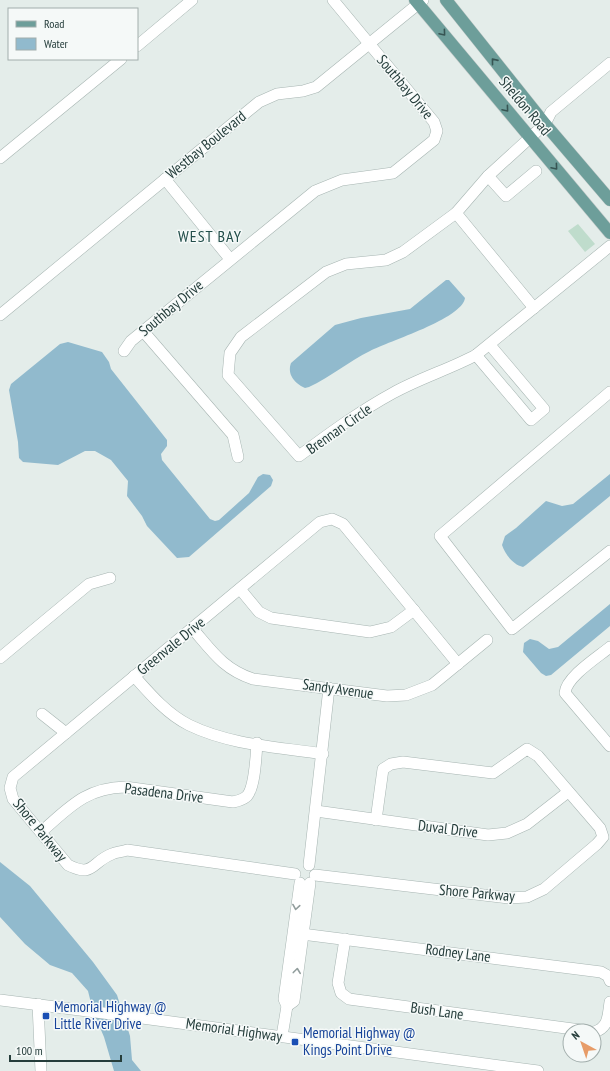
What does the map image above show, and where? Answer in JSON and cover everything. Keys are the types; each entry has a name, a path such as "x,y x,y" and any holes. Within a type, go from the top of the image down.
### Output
{"main road":[{"name":"Sheldon Road","path":"446,0 545,124 610,200"},
{"name":"Sheldon Road","path":"418,1 610,233"}],"street":[{"path":"138,45 192,0"},
{"name":"Southbay Drive","path":"124,351 130,341 230,258 315,191 342,180 393,173 434,140 437,131 434,122 333,0"},
{"name":"Westbay Boulevard","path":"0,315 259,102 277,94 303,91 316,87 370,44 418,1"},
{"path":"0,158 120,60"},
{"name":"Brennan Circle","path":"606,249 476,355 455,366 394,392 344,422 299,456 228,374 230,353 241,337 326,272 346,264 386,260 403,252 456,213 488,176 545,124 551,112 610,63"},
{"path":"488,176 506,196 536,171"},
{"path":"165,179 230,258"},
{"path":"456,213 534,308"},
{"path":"143,331 233,435 238,457"},
{"path":"476,355 531,420 544,409 490,345"},
{"path":"610,392 440,536 512,629 610,551"},
{"name":"Greenvale Drive","path":"13,778 320,522 332,519 343,524 414,610"},
{"path":"0,658 89,584 110,578"},
{"path":"240,589 259,612 271,618 370,632 391,627 414,610 458,664"},
{"name":"Sandy Avenue","path":"192,628 220,662 238,674 253,678 387,696 406,695 432,685 487,640"},
{"path":"610,647 570,680 565,688 565,693 610,746"},
{"path":"134,676 157,702 188,724 223,738 323,754"},
{"path":"309,865 323,754 329,688"},
{"path":"42,714 66,733"},
{"name":"Pasadena Drive","path":"41,832 83,797 106,787 124,787 233,802 241,800 248,795 251,788 257,743"},
{"name":"Shore Parkway","path":"13,778 10,788 13,798 68,865 79,870 90,869 111,854 127,850 305,879 509,898 528,897 544,889 597,844 603,837 600,828 538,756 527,749 493,773 402,762 392,764 383,769 376,820"},
{"name":"Duval Drive","path":"316,811 488,834 507,833 527,824 568,792"},
{"path":"282,1036 287,1006 284,999 305,879 314,869 309,865 300,866 305,879 302,934 294,1001 287,1006"},
{"name":"Rodney Lane","path":"302,934 601,972 608,976 610,981"},
{"name":"Bush Lane","path":"345,939 338,983 341,993 349,999 562,1028"},
{"name":"Memorial Highway","path":"0,1000 282,1036 538,1071"},
{"path":"602,1029 607,1023 610,1002"},
{"path":"38,1004 41,1071"}],"green space":[{"path":"578,224 595,244 585,252 568,231"}],"water":[{"path":"446,280 449,280 465,298 461,306 452,314 424,329 370,351 325,379 309,387 305,388 301,386 292,378 290,371 291,363 335,325 361,318 410,309"},
{"path":"68,342 102,352 109,362 111,369 167,440 167,446 161,454 162,460 210,519 215,521 219,520 249,493 258,477 263,474 270,475 273,480 271,486 189,557 177,558 147,526 142,516 127,496 128,481 111,460 95,451 85,451 58,465 23,462 19,458 18,442 9,390 11,384 60,344"},
{"path":"610,474 610,496 523,567 519,566 510,559 502,545 505,536 546,501 562,506 573,504"},
{"path":"610,604 610,626 551,675 546,676 541,673 523,652 524,643 530,639 538,641 549,649 558,647"},
{"path":"0,862 30,886 93,962 117,995 130,1036 132,1060 141,1071 114,1071 104,1037 93,1011 88,991 72,973 50,965 25,944 0,917"}],"place":[{"name":"Memorial Highway @ Little River Drive","path":"46,1016"},
{"name":"Memorial Highway @ Kings Point Drive","path":"295,1042"}],"district":[{"name":"WEST BAY","path":"210,236"}]}
